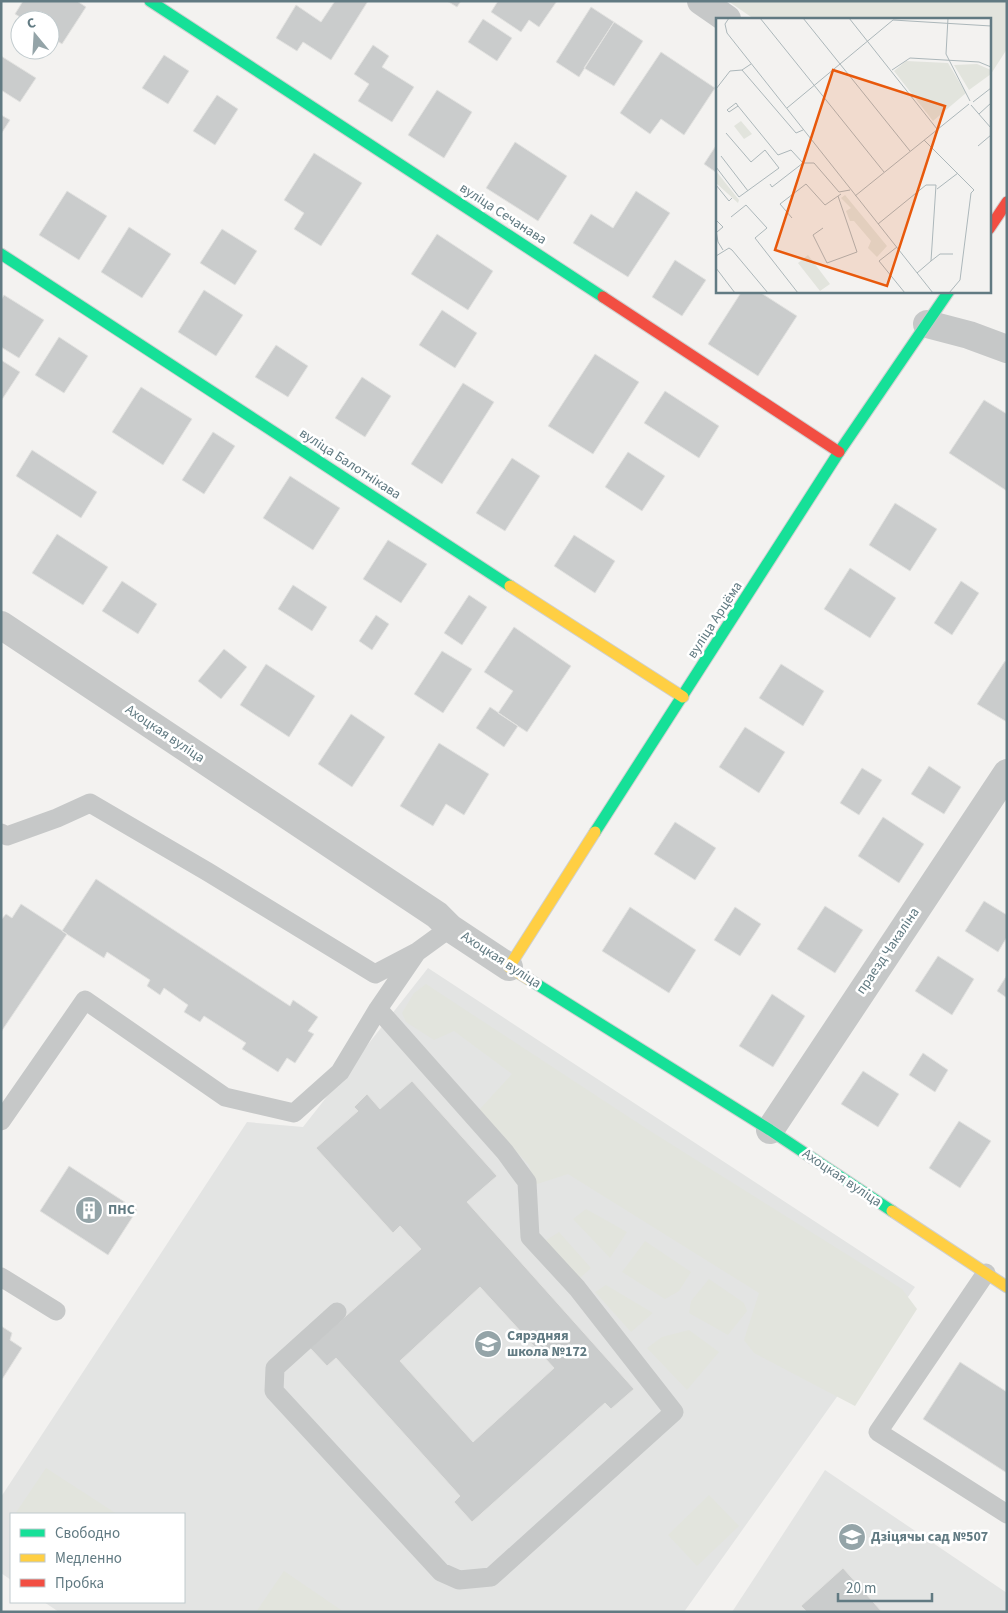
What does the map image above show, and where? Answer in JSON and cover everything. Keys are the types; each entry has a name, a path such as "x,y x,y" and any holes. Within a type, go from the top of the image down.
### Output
{"street":[{"name":"вуліца Сечанава","path":"150,1 839,452"},
{"path":"701,1 725,18"},
{"path":"990,226 1000,201"},
{"name":"вуліца Балотнікава","path":"1,254 608,650 684,696"},
{"name":"вуліца Арцёма","path":"509,966 839,452 947,292"},
{"path":"927,324 969,335 1007,349"},
{"name":"Ахоцкая вуліца","path":"1,625 437,915 450,928 770,1130 1007,1287"},
{"name":"праезд Чакаліна","path":"770,1130 1007,773"}],"lane":[{"path":"3,837 90,804 208,872 375,974 417,952 450,928"},
{"path":"1,1121 85,1000 225,1097 294,1113 340,1072 378,1009 417,952"},
{"path":"337,1312 276,1368 274,1390 441,1572 459,1580 491,1577 674,1412 576,1288 530,1237 527,1182 510,1159 378,1009"},
{"path":"986,1273 878,1432 1007,1514"},
{"path":"1,1277 56,1310"}],"shaded area":[{"path":"728,1 1007,1 1007,49 990,75 990,18 753,18"},
{"name":"Сярэдняя школа №172","path":"428,968 915,1287 684,1612 59,1612 46,1603 185,1603 185,1513 10,1513 10,1579 1,1573 1,1497 247,1122 303,1127"},
{"path":"426,984 647,1129 902,1289 917,1309 855,1406 754,1353 744,1340 759,1293 568,1174 534,1185 529,1165 478,1111 512,1074 454,1031 434,1040 406,1022 402,1013 414,993"},
{"path":"586,1209 627,1232 610,1258 573,1219"},
{"path":"559,1232 591,1268 579,1279 545,1241"},
{"path":"645,1241 691,1272 679,1291 665,1299 622,1272"},
{"path":"709,1279 744,1303 747,1311 728,1335 689,1313 691,1301"},
{"path":"606,1285 653,1313 631,1332 595,1292"},
{"path":"689,1330 719,1352 687,1390 647,1348 662,1337"},
{"path":"46,1468 115,1513 16,1513"},
{"name":"Дзіцячы сад №507","path":"825,1470 1007,1593 1007,1612 732,1612"},
{"path":"709,1495 739,1526 697,1566 668,1535"},
{"path":"284,1571 344,1612 256,1612"}],"building":[{"path":"23,1 77,1 86,7 62,44 60,43 60,10 17,10"},
{"path":"335,1 368,1 331,60 303,42 297,51 276,38 296,5 321,22"},
{"path":"447,1 461,1 457,7"},
{"path":"498,1 557,1 539,27 529,20 521,32 491,12"},
{"path":"591,7 614,22 579,77 556,62"},
{"path":"483,19 512,38 497,61 468,42"},
{"path":"614,22 643,41 614,86 584,68"},
{"path":"373,45 389,56 382,67 414,87 392,122 358,101 369,84 354,74"},
{"path":"661,52 715,88 684,135 661,119 650,134 620,113"},
{"path":"164,55 189,71 168,104 142,88"},
{"path":"1,56 36,78 20,102 1,90"},
{"path":"437,90 472,112 444,158 408,135"},
{"path":"217,95 238,109 215,145 193,131"},
{"path":"1,115 10,120 1,134"},
{"path":"515,142 567,176 538,221 486,188"},
{"path":"716,146 716,172 704,164"},
{"path":"314,153 362,183 321,246 294,229 304,213 284,200"},
{"path":"67,191 107,216 79,260 39,235"},
{"path":"636,191 670,213 628,277 573,243 591,214 613,228"},
{"path":"129,227 171,254 142,298 101,272"},
{"path":"222,229 257,251 235,285 200,263"},
{"path":"437,234 493,271 468,310 411,274"},
{"path":"675,260 706,280 682,316 652,297"},
{"path":"204,290 243,315 216,356 178,332"},
{"path":"741,292 760,292 797,316 758,376 708,344"},
{"path":"4,295 44,320 19,358 1,347 1,300"},
{"path":"442,310 477,333 455,368 419,345"},
{"path":"59,337 88,356 64,393 35,375"},
{"path":"276,345 308,366 288,397 255,377"},
{"path":"595,354 639,382 593,454 548,426"},
{"path":"1,360 20,372 1,401"},
{"path":"362,377 391,396 365,437 335,418"},
{"path":"463,383 494,402 442,484 411,464"},
{"path":"141,387 192,419 163,465 112,432"},
{"path":"665,391 719,426 699,458 644,423"},
{"path":"984,400 1007,414 1007,491 949,453"},
{"path":"213,432 235,446 204,494 182,480"},
{"path":"32,450 97,492 81,518 16,476"},
{"path":"628,452 665,476 642,511 605,487"},
{"path":"512,458 540,476 505,531 476,513"},
{"path":"290,476 340,508 313,550 263,518"},
{"path":"895,503 937,529 910,571 869,545"},
{"path":"57,534 108,567 83,605 32,573"},
{"path":"574,535 615,561 595,593 554,566"},
{"path":"388,540 427,564 401,603 363,579"},
{"path":"850,568 896,598 870,638 824,609"},
{"path":"122,581 157,604 138,634 102,611"},
{"path":"961,581 979,593 952,635 934,623"},
{"path":"293,585 327,607 312,631 278,609"},
{"path":"469,595 487,607 462,645 444,633"},
{"path":"376,615 389,624 372,650 359,641"},
{"path":"514,627 571,666 527,732 498,713 513,691 484,672"},
{"path":"224,649 247,667 221,699 198,681"},
{"path":"442,651 472,669 443,713 414,694"},
{"path":"1005,661 1007,662 1007,722 977,704"},
{"path":"266,664 315,696 289,737 240,705"},
{"path":"781,664 824,691 803,726 759,698"},
{"path":"490,707 518,726 504,747 476,728"},
{"path":"351,714 385,737 352,787 318,764"},
{"path":"745,727 785,752 759,793 719,767"},
{"path":"439,743 489,774 464,815 446,804 433,826 400,806"},
{"path":"929,766 961,787 944,814 911,794"},
{"path":"862,768 882,780 859,815 840,803"},
{"path":"883,817 924,844 899,883 858,856"},
{"path":"675,822 716,848 695,880 654,854"},
{"path":"96,879 290,1006 293,1000 318,1017 308,1031 314,1034 295,1063 287,1058 278,1072 242,1049 246,1043 204,1016 200,1022 184,1012 188,1005 164,988 160,995 147,986 150,980 107,952 104,958 62,931"},
{"path":"984,901 1007,915 1007,937 998,952 965,931"},
{"path":"21,904 67,934 1,1032 1,920 6,914 12,918"},
{"path":"825,906 863,930 835,973 797,949"},
{"path":"630,907 696,950 669,993 602,951"},
{"path":"735,907 761,924 740,956 714,940"},
{"path":"938,956 974,979 952,1015 915,991"},
{"path":"1007,975 1007,998 997,991"},
{"path":"772,994 805,1016 773,1067 739,1046"},
{"path":"923,1053 948,1070 935,1092 909,1075"},
{"path":"863,1071 899,1094 878,1127 841,1104"},
{"path":"412,1081 497,1176 467,1202 634,1389 611,1409 605,1403 472,1522 454,1502 460,1496 336,1358 327,1366 310,1348 421,1249 400,1226 393,1233 316,1148 358,1111 354,1107 367,1094 380,1109","holes":["480,1287 554,1368 473,1442 400,1361"]},
{"path":"959,1121 991,1141 960,1188 929,1168"},
{"name":"ПНС","path":"69,1166 137,1210 108,1255 40,1211"},
{"path":"1,1326 12,1333 10,1340 22,1348 1,1381"},
{"path":"960,1362 1007,1392 1007,1473 923,1419"},
{"path":"843,1568 882,1612 807,1612 801,1606"}],"traffic: fast":[{"path":"150,1 603,297"},
{"path":"1,254 510,586"},
{"path":"595,832 839,452 948,292"},
{"path":"530,980 770,1130 892,1211"}],"traffic: slow":[{"path":"510,586 683,697"},
{"path":"530,980 509,967 595,832"},
{"path":"892,1211 1007,1287"}],"traffic: jam":[{"path":"990,228 1007,202"},
{"path":"603,297 839,452"}],"place":[{"name":"ПНС","path":"89,1210"},
{"name":"Сярэдняя школа №172","path":"488,1344"},
{"name":"Дзіцячы сад №507","path":"852,1537"}]}
